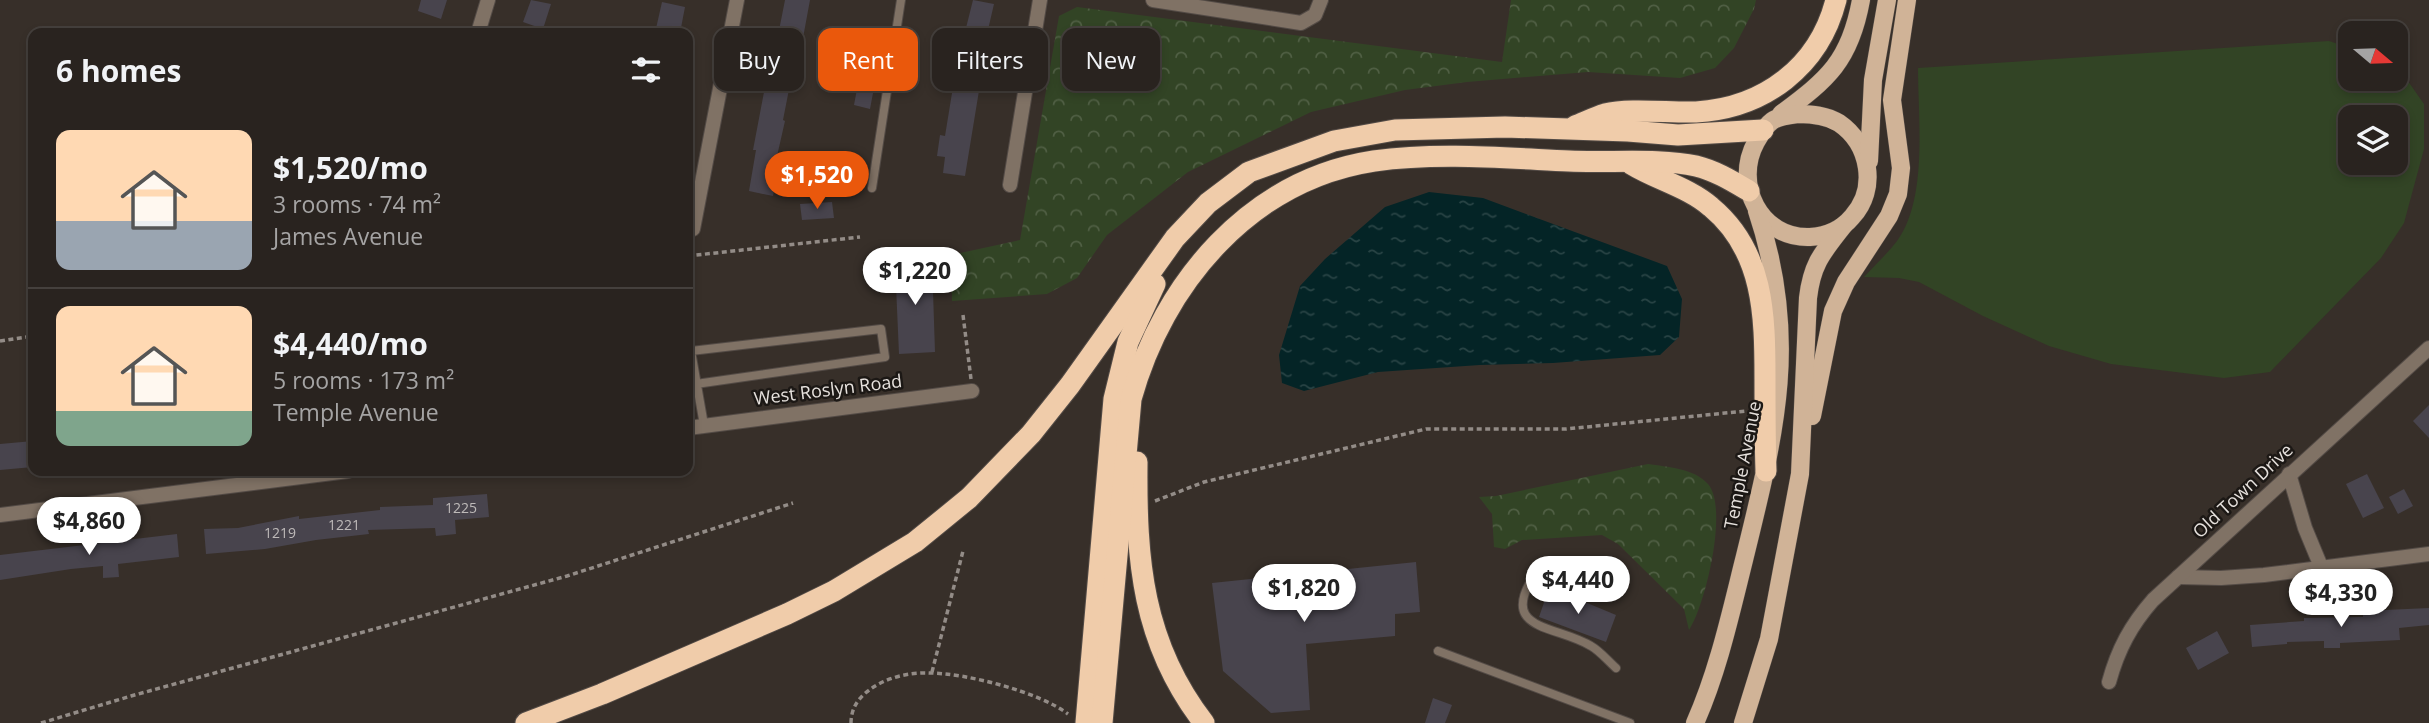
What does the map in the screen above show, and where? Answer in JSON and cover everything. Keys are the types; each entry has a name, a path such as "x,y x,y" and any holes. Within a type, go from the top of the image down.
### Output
{"highway":[{"path":"1567,129 1606,113 1696,112 1725,108 1752,100 1778,86 1806,60 1826,30 1836,0"},
{"path":"526,723 602,694 787,614 834,591 915,542 969,498 1031,434 1070,385 1157,261 1191,220 1208,203 1249,172 1344,138 1395,130 1505,127 1678,135 1768,125"},
{"path":"1080,721 1114,399 1128,342 1156,283 1177,253 1200,228 1238,195 1304,151"},
{"path":"1102,723 1131,399 1161,322 1189,276 1231,229 1282,193 1311,179 1340,169 1402,158 1496,157 1678,163 1716,173 1753,201"},
{"path":"1629,163 1710,205 1738,236 1747,251 1759,285 1763,308 1766,471"},
{"path":"1161,322 1144,389 1139,423 1137,509 1143,588 1155,636 1177,683 1204,723"}],"main road":[{"path":"1844,225 1824,235 1801,237 1780,231 1753,201 1747,180 1749,159 1768,125 1815,88 1838,63 1854,33 1861,0"},
{"path":"1800,474 1809,284 1817,261 1860,206 1868,182 1872,88 1887,0"},
{"path":"1743,723 1769,639 1833,311 1846,282 1889,216 1898,194 1901,168 1892,100 1907,0"},
{"path":"1768,125 1798,114 1826,117 1839,124 1858,143 1864,155 1868,182"},
{"name":"Temple Avenue","path":"1695,723 1708,692 1726,632 1766,471 1777,402 1781,325 1773,267 1753,201"}],"street":[{"path":"480,28 488,0"},
{"path":"693,229 737,0"},
{"path":"1010,185 1040,0"},
{"path":"1153,0 1301,23 1315,15 1321,0"},
{"name":"Old Town Drive","path":"2109,681 2115,657 2134,622 2153,600 2429,348"},
{"name":"West Roslyn Road","path":"693,427 972,391"},
{"path":"2289,474 2305,528 2322,569"},
{"path":"0,515 308,476"},
{"path":"2178,577 2221,578 2322,569 2360,561 2429,554"}],"lane":[{"path":"872,188 901,0"},
{"path":"693,351 881,329 885,357 696,384"},
{"path":"693,364 704,425"},
{"path":"1540,568 1531,579 1524,599 1523,607 1528,620 1591,646 1616,668"},
{"path":"1438,651 1630,723"}],"path":[{"path":"693,255 860,237"},
{"path":"963,315 972,391"},
{"path":"0,341 28,338"},
{"path":"1137,509 1204,482 1426,429 1566,429 1765,409"},
{"path":"41,723 567,576 793,503"},
{"path":"932,672 963,551"},
{"path":"851,723 856,703 878,684 916,673 932,672 1018,691 1058,706 1080,721"}],"green space":[{"path":"1511,0 1756,0 1734,48 1715,68 1680,78 1588,72 1467,82 1405,90 1311,112 1188,172 1107,235 1077,278 1047,294 952,301 951,255 1020,240 1059,16 1077,7 1502,62"},
{"path":"2329,41 2338,44 2338,91 2408,91 2408,81 2424,104 2424,149 2404,223 2381,258 2270,372 2224,378 2111,364 2049,346 1983,316 1919,282 1899,278 1864,277 1897,241 1907,224 1917,181 1920,134 1918,68"},
{"path":"1648,464 1680,469 1695,475 1708,484 1714,496 1715,534 1708,580 1689,630 1684,609 1618,544 1602,535 1522,540 1505,549 1494,547 1492,514 1479,497 1496,496"}],"water":[{"path":"1429,192 1483,198 1667,266 1682,299 1679,337 1660,355 1378,372 1304,391 1282,383 1279,355 1300,286 1325,259 1385,207"}],"building":[{"path":"421,0 447,0 441,19 418,11"},
{"path":"531,0 551,4 543,28 523,22"},
{"path":"785,0 810,0 804,32 804,28 779,28"},
{"path":"973,0 994,4 988,28 966,28"},
{"path":"662,2 685,7 681,28 656,28"},
{"path":"764,91 789,91 775,165 779,166 773,196 749,191 756,150 753,150"},
{"path":"857,91 873,93 870,109 854,105"},
{"path":"952,91 979,91 965,176 943,173 945,157 937,156 940,135 945,136"},
{"path":"832,202 834,218 802,220 800,204"},
{"path":"932,261 935,352 899,354 895,263"},
{"path":"2429,405 2429,438 2413,421"},
{"path":"28,441 28,467 0,470 0,444"},
{"path":"2367,474 2384,508 2363,518 2346,484"},
{"path":"2404,489 2413,506 2398,514 2389,497"},
{"path":"487,494 489,517 455,520 456,534 436,536 435,528 368,530 369,534 265,549 206,554 204,529 238,528 299,516 299,519 380,510 380,507 433,505 433,498"},
{"path":"177,534 179,557 118,564 119,577 103,578 103,566 0,580 0,555"},
{"path":"1416,562 1420,612 1395,614 1395,636 1306,644 1310,710 1271,713 1223,671 1212,583"},
{"path":"1548,591 1567,598 1568,595 1616,615 1606,642 1539,617"},
{"path":"2429,608 2429,625 2399,628 2400,640 2340,643 2340,648 2324,648 2324,641 2252,647 2250,625 2304,621 2304,618 2363,617 2363,611"},
{"path":"2217,631 2229,653 2198,670 2186,648"},
{"path":"1433,698 1452,705 1445,723 1425,723"}]}
